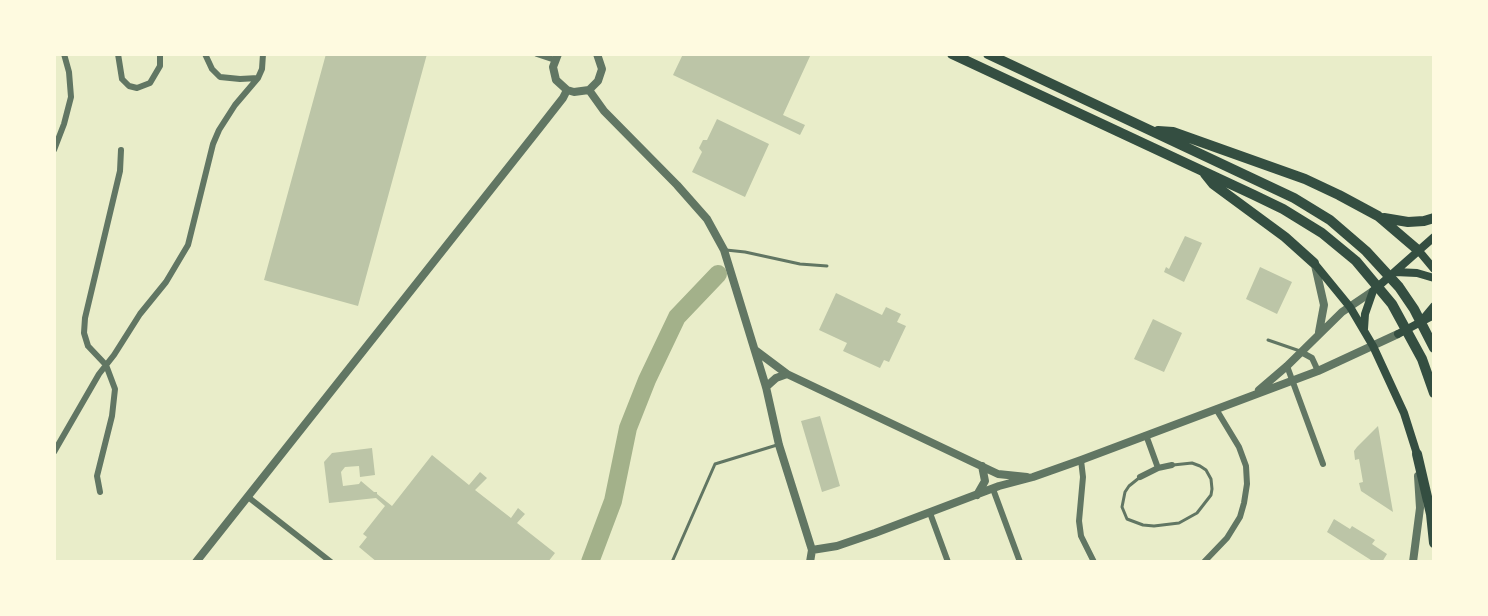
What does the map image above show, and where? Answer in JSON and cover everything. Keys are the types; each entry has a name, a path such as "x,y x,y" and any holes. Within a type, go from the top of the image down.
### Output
{"highway":[{"path":"952,54 1203,171 1322,233 1356,261 1392,304 1422,358 1434,393"},
{"path":"988,54 1294,198 1330,220 1366,250 1399,287 1414,309 1434,348"},
{"path":"1152,130 1173,132 1305,180 1339,195 1378,216 1419,251"},
{"path":"1203,171 1213,184 1285,237 1314,263"},
{"path":"1378,216 1408,222 1434,218"},
{"path":"1417,454 1431,514 1434,543"}],"main road":[{"path":"1364,330 1365,314 1373,291 1434,237"},
{"path":"1419,251 1434,269"},
{"path":"1314,263 1350,307 1373,346 1404,413 1417,454"},
{"path":"1395,272 1417,273 1434,279"},
{"path":"1422,321 1434,306"},
{"path":"1398,334 1434,315"}],"street":[{"path":"54,150 71,97 69,72 64,54"},
{"path":"118,54 122,79 129,86 137,88 150,84 160,66 160,54"},
{"path":"205,54 212,69 220,77 258,78"},
{"path":"54,452 75,413 106,365 140,314 166,282 188,245 213,144 219,129 235,105 258,78 262,69 263,54"},
{"path":"537,54 556,57 554,74 556,81 567,90 574,92 589,90 601,75 601,61 597,54"},
{"path":"196,562 534,135 567,90"},
{"path":"589,90 604,111 669,176 706,219 724,250 765,387 779,445 812,550 810,562"},
{"path":"100,492 97,476 112,416 116,389 106,365 88,346 84,333 85,318 120,171 121,150"},
{"path":"1314,263 1324,305 1319,333"},
{"path":"1253,394 1287,366 1319,333 1373,291"},
{"path":"812,550 837,546 993,489 1081,460 1293,381 1398,334"},
{"path":"754,349 787,374 998,474 1033,477"},
{"path":"1301,352 1312,358 1318,370"},
{"path":"1287,366 1323,464"},
{"path":"765,387 776,378 787,374"},
{"path":"1204,562 1227,538 1240,517 1247,484 1246,466 1239,447 1216,409"},
{"path":"1146,435 1158,468"},
{"path":"1413,562 1420,508 1417,454"},
{"path":"1081,460 1083,477 1078,520 1081,536 1095,562"},
{"path":"1140,477 1158,468 1172,465"},
{"path":"977,495 985,481 982,466"},
{"path":"993,489 1020,562"},
{"path":"248,497 331,562"},
{"path":"930,513 948,562"}],"lane":[{"path":"724,250 745,252 800,264 827,266"},
{"path":"1268,340 1301,352"},
{"path":"672,562 715,464 779,445"},
{"path":"1140,477 1125,492 1122,507 1127,519 1154,526 1179,523 1197,513 1206,503 1211,495 1211,479 1206,470 1192,463 1172,465"}],"building":[{"path":"326,54 427,54 358,306 264,280"},
{"path":"683,54 811,54 783,115 805,125 800,135 673,75"},
{"path":"717,119 769,144 745,197 692,172 702,152 699,148 703,140 707,140"},
{"path":"1185,236 1202,243 1184,282 1164,272 1166,267 1169,269"},
{"path":"1260,267 1292,282 1277,314 1246,299"},
{"path":"836,293 882,315 886,307 901,314 897,322 906,326 889,362 884,360 880,368 843,351 847,343 819,330"},
{"path":"1153,319 1182,333 1164,372 1134,359"},
{"path":"820,416 840,486 822,492 801,421"},
{"path":"1378,426 1393,512 1361,491 1359,483 1363,482 1359,459 1355,460 1354,451"},
{"path":"372,448 375,475 360,477 359,466 345,467 341,472 343,486 359,484 361,481 392,506 432,455 469,485 480,472 487,478 475,490 511,518 518,508 525,514 517,523 555,553 548,562 377,562 359,547 367,537 363,534 385,506 376,498 329,503 324,462 332,453"},
{"path":"1334,519 1350,529 1352,526 1375,540 1372,544 1387,554 1382,562 1374,562 1327,532"}],"waterway":[{"path":"590,562 613,501 628,428 647,380 677,317 718,274"}]}
